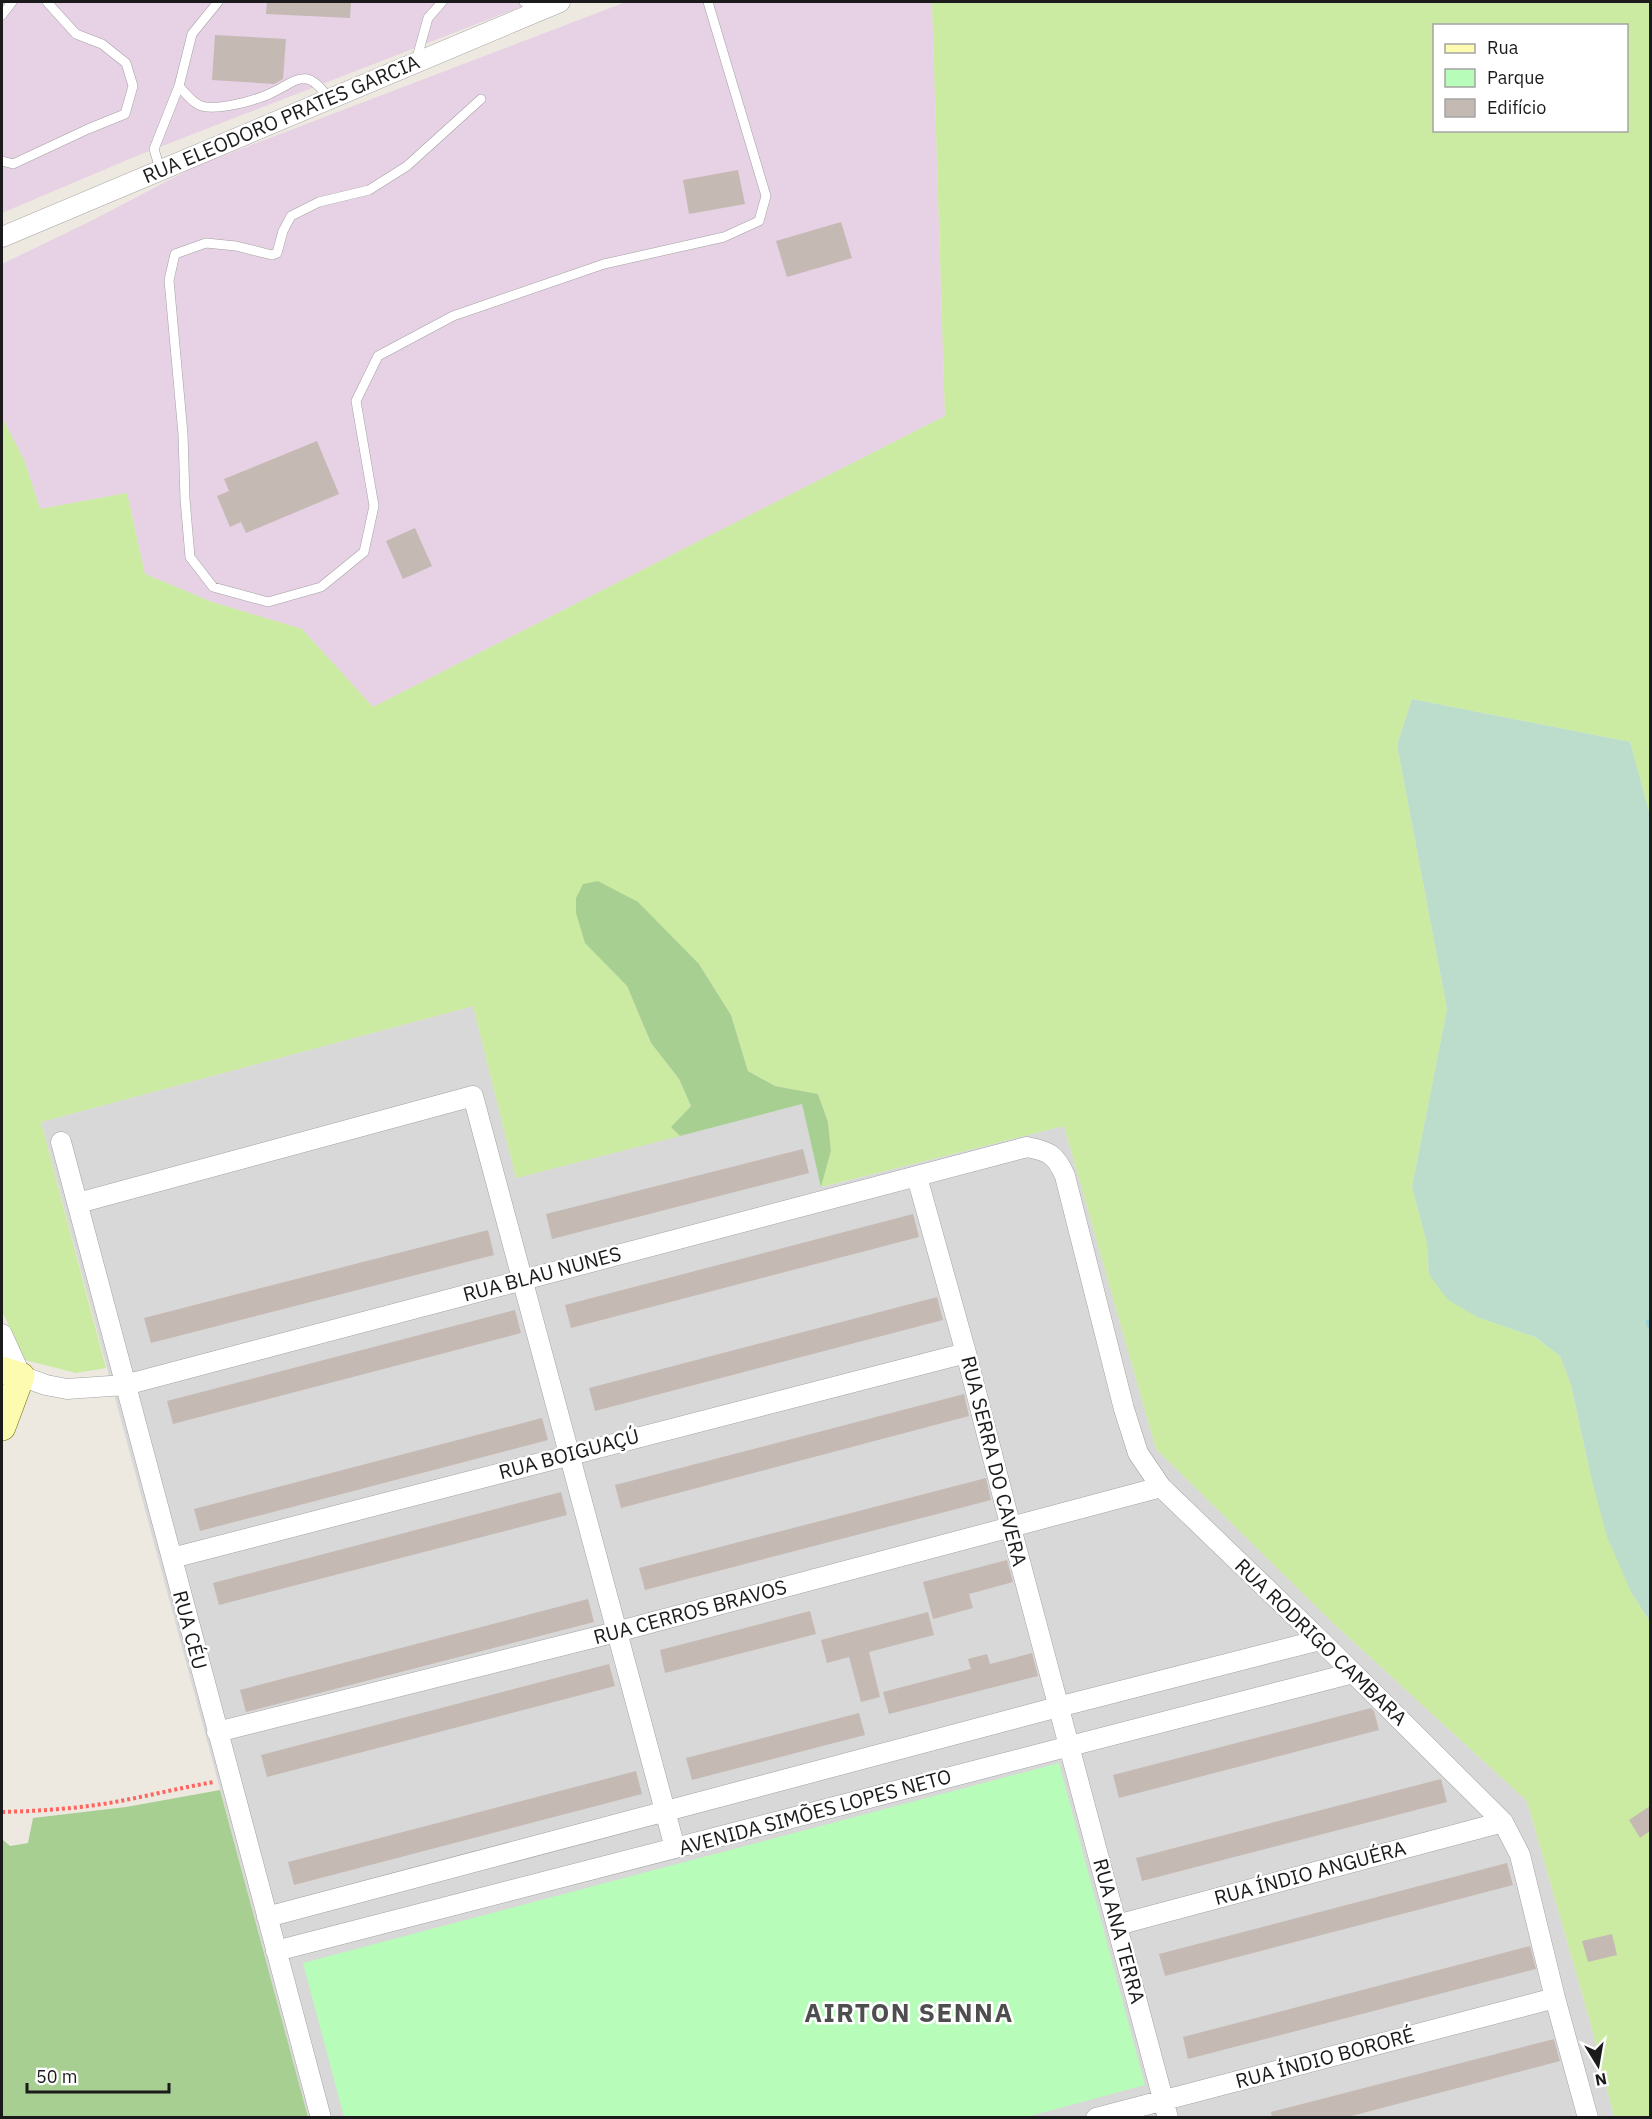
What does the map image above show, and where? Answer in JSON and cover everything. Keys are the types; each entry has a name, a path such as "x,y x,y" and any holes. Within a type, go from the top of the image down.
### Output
{"street":[{"name":"RUA ELEODORO PRATES GARCIA","path":"2,237 416,63 531,6 560,2"},
{"path":"78,1203 473,1096 675,1848"},
{"name":"RUA CÉU","path":"61,1142 321,2118"},
{"name":"RUA BLAU NUNES","path":"11,1373 46,1385 68,1389 125,1385 522,1278 1028,1147 1046,1150 1059,1163"},
{"name":"RUA RODRIGO CAMBARA","path":"1059,1163 1065,1176 1138,1453 1161,1487 1320,1640 1503,1822 1520,1855 1555,1998 1588,2118"},
{"name":"RUA SERRA DO CAVERA","path":"918,1177 1069,1745"},
{"path":"2,1334 11,1373 2,1427"},
{"name":"RUA BOIGUAÇÚ","path":"172,1558 966,1353"},
{"name":"RUA CERROS BRAVOS","path":"217,1732 616,1632 1161,1487"},
{"name":"AVENIDA SIMÕES LOPES NETO","path":"267,1917 1058,1707 1320,1640"},
{"name":"AVENIDA SIMÕES LOPES NETO","path":"276,1951 1353,1673"},
{"name":"RUA ANA TERRA","path":"1069,1745 1166,2109"},
{"name":"RUA ÍNDIO ANGUÉRA","path":"1117,1925 1503,1822"},
{"name":"RUA ÍNDIO BORORÉ","path":"1096,2118 1166,2109 1555,1998"}],"lane":[{"path":"2,15 12,2"},
{"path":"2,167 125,114 133,86 126,63 102,44 76,34 47,2"},
{"path":"160,169 154,149 179,86 192,34 218,2"},
{"path":"416,63 428,18 442,2"},
{"path":"481,99 407,166 369,190 319,202 291,216 283,231 277,253 272,255 236,246 206,243 175,254 169,280 183,434 190,557 213,586 268,602 321,587 364,552 374,506 356,401 378,356 453,316 604,264 724,237 759,221 766,196 708,2"},
{"path":"179,86 198,105 206,108 226,106 267,95 299,79 311,80 319,85 329,99"},
{"path":"2,161 13,164"}],"path":[{"path":"2,1812 58,1810 110,1803 177,1788 230,1780"}],"shaded area":[{"path":"2,2 533,2 134,157 2,213"},
{"path":"626,2 932,2 945,416 373,707 302,629 212,602 145,574 127,493 40,509 25,462 2,417 2,264 196,166"},
{"path":"473,1006 516,1178 802,1104 822,1187 1064,1126 1156,1449 1333,1623 1527,1801 1591,2025 1614,2117 308,2117 41,1122"}],"green space":[{"path":"932,2 1650,2 1650,815 1630,742 1412,699 1397,745 1447,1009 1412,1187 1427,1244 1429,1275 1477,1317 1535,1337 1560,1356 1571,1385 1591,1477 1631,1592 1650,1622 1650,2117 1614,2117 1591,2025 1527,1801 1333,1623 1156,1449 1064,1126 821,1187 831,1151 828,1122 818,1094 775,1086 748,1071 731,1015 699,964 585,942 627,986 651,1043 679,1079 691,1106 671,1127 680,1136 516,1178 473,1006 41,1122 106,1368 76,1373 25,1360 2,1311 2,417 25,462 40,509 127,493 145,574 212,602 302,629 373,707 945,416"},
{"path":"1412,699 1630,742 1650,815 1650,1622 1631,1592 1607,1537 1571,1385 1560,1356 1535,1337 1477,1317 1448,1300 1429,1275 1427,1244 1412,1187 1447,1009 1397,745"},
{"path":"598,881 638,902 699,964 731,1015 748,1071 775,1086 818,1094 828,1122 831,1151 821,1187 802,1104 680,1136 671,1127 691,1106 679,1079 651,1043 627,986 585,943 576,913 576,898 583,884"},
{"path":"1059,1763 1145,2085 1023,2118 344,2117 303,1963"},
{"path":"220,1790 308,2117 2,2117 2,1839 10,1846 28,1843 33,1818 126,1807"}],"building":[{"path":"267,2 351,2 350,18 266,14"},
{"path":"215,35 286,39 283,79 274,84 212,80"},
{"path":"738,170 745,204 689,214 683,180"},
{"path":"841,222 852,258 787,277 776,241"},
{"path":"317,441 339,494 246,533 241,522 230,527 217,496 229,491 224,479"},
{"path":"415,528 432,566 403,579 386,541"},
{"path":"803,1149 809,1173 552,1239 546,1214"},
{"path":"913,1214 919,1237 571,1328 565,1305"},
{"path":"488,1230 494,1255 151,1343 144,1318"},
{"path":"937,1297 943,1320 595,1411 589,1388"},
{"path":"515,1310 521,1333 173,1424 167,1401"},
{"path":"964,1394 969,1416 621,1508 615,1485"},
{"path":"542,1418 548,1440 200,1531 194,1509"},
{"path":"986,1478 991,1500 645,1590 639,1568"},
{"path":"561,1492 567,1515 219,1605 213,1583"},
{"path":"1007,1560 1013,1582 969,1594 973,1608 933,1619 923,1582"},
{"path":"588,1599 594,1622 246,1712 240,1690"},
{"path":"810,1611 816,1634 665,1673 660,1650"},
{"path":"928,1612 934,1635 869,1652 880,1697 861,1702 849,1657 827,1663 821,1640"},
{"path":"1032,1653 1038,1676 889,1714 883,1692 971,1669 968,1659 987,1654 990,1664"},
{"path":"609,1664 615,1686 267,1777 261,1755"},
{"path":"1371,1708 1379,1730 1119,1798 1113,1775"},
{"path":"859,1713 865,1735 692,1780 686,1758"},
{"path":"636,1771 642,1794 294,1885 288,1862"},
{"path":"1441,1779 1447,1802 1142,1881 1136,1858"},
{"path":"1650,1806 1650,1831 1640,1838 1629,1820"},
{"path":"1507,1863 1513,1885 1165,1976 1159,1954"},
{"path":"1612,1934 1617,1955 1588,1962 1582,1941"},
{"path":"1530,1946 1536,1969 1188,2059 1183,2037"},
{"path":"1554,2039 1560,2061 1344,2118 1272,2118 1271,2112"}],"waterway":[{"path":"1649,1322 1650,1326"}],"district":[{"name":"AIRTON SENNA","path":"909,2013"}]}
